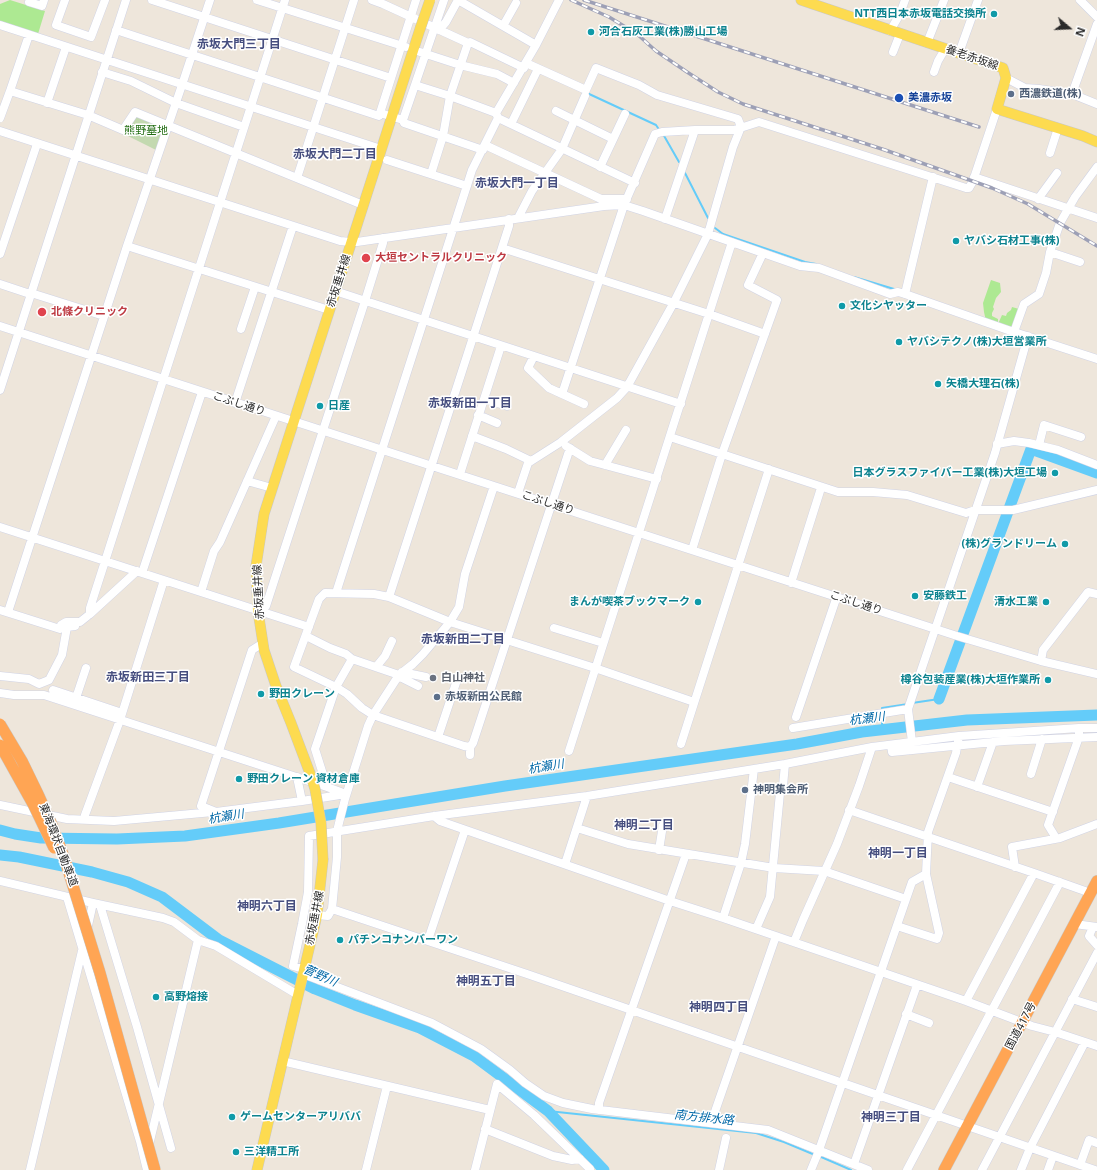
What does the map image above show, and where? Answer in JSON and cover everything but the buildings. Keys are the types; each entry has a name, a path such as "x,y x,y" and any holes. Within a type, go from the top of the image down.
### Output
{"highway":[{"name":"東海環状自動車道","path":"0,724 22,761 52,825 77,896 100,972 155,1170"},
{"name":"東海環状自動車道","path":"0,745 33,804 60,861 100,972"},
{"name":"国道417号","path":"944,1170 1097,881"}],"main road":[{"name":"赤坂垂井線","path":"259,1170 282,1061 317,915 323,860 321,823 315,789 294,730 276,686 263,643 258,611 256,566 264,514 430,0"},
{"name":"養老赤坂線","path":"802,0 1003,68 1006,78 997,109"},
{"path":"997,109 1083,136 1097,142"}],"street":[{"path":"27,1 42,6 44,0"},
{"path":"65,0 56,25 91,37 105,0"},
{"path":"0,390 126,0"},
{"path":"152,0 391,78"},
{"path":"80,622 66,622 61,625 60,629 4,611 33,538 91,355 210,0"},
{"path":"257,0 403,47"},
{"path":"90,614 90,608 285,0"},
{"path":"297,178 354,0"},
{"path":"372,0 392,4 468,43 470,42 586,90 596,68 639,85 657,95 738,119 741,127 708,234 673,304 627,386 617,398 561,442 528,463 518,494"},
{"path":"116,30 379,116 403,47 416,0"},
{"path":"437,27 444,0"},
{"path":"403,120 415,85 423,53 437,27 458,0 536,45"},
{"path":"336,593 472,170 484,147 497,116 559,0"},
{"path":"890,31 900,14 905,0"},
{"path":"927,43 944,0"},
{"path":"958,53 978,0"},
{"path":"1080,0 1097,17"},
{"path":"503,26 516,3"},
{"path":"0,25 381,149"},
{"path":"1072,94 1096,29"},
{"path":"893,52 900,34"},
{"path":"0,118 28,35"},
{"path":"431,174 443,136 450,96 468,43"},
{"path":"47,103 66,47"},
{"path":"934,72 938,60 945,49"},
{"path":"423,53 460,65 497,74 514,83"},
{"path":"511,124 537,70"},
{"path":"102,72 131,81 176,103 244,127"},
{"path":"1006,78 1024,88 1039,88 1072,94 1097,104"},
{"path":"415,85 450,96 497,116 562,149 635,182"},
{"path":"10,91 88,116 123,130 135,112 363,205"},
{"path":"518,218 532,191 562,149 585,96"},
{"path":"562,394 625,202 655,134 660,132 695,130 734,130 759,122 765,123 969,188 997,109"},
{"path":"556,111 613,139"},
{"path":"380,113 403,120 404,123 443,136 484,147 601,199 625,202 665,219 800,266 819,268 890,294 898,292 905,294 1014,332 1097,358"},
{"path":"600,167 625,114"},
{"path":"1050,153 1058,128"},
{"path":"665,219 695,130"},
{"path":"0,131 293,226 351,242 625,202"},
{"path":"0,254 37,144"},
{"path":"387,160 467,186"},
{"path":"1014,332 1024,304 1039,294 1046,273 1050,252 1060,223 1097,168"},
{"path":"1038,199 1057,173"},
{"path":"905,294 933,177"},
{"path":"974,177 1097,218"},
{"path":"389,597 509,226 509,219"},
{"path":"235,403 293,226"},
{"path":"258,611 266,606 365,301 383,243 383,238"},
{"path":"569,751 732,242"},
{"path":"127,246 329,310"},
{"path":"502,248 673,304 709,314 765,334"},
{"path":"1050,252 1080,262"},
{"path":"692,550 722,454 777,300 748,285 763,253"},
{"path":"0,284 104,316"},
{"path":"241,329 254,287"},
{"path":"335,291 681,404"},
{"name":"こぶし通り","path":"0,326 966,639 1041,661 1097,674"},
{"path":"912,740 909,707 976,510 997,444 1028,336"},
{"path":"460,474 501,346"},
{"path":"534,356 528,368 549,388 584,404"},
{"path":"0,676 29,679 39,684 49,680 62,655 67,627 75,627 139,572 202,392"},
{"path":"484,399 507,406"},
{"path":"201,592 214,551 220,542 276,416"},
{"path":"478,416 497,423"},
{"path":"1039,445 1044,425 1081,437"},
{"path":"605,465 626,430"},
{"path":"472,436 506,449 531,461"},
{"path":"670,437 769,469 821,488 838,492 873,492 907,495 966,513 976,510 1013,510 1097,490"},
{"path":"997,444 1014,441 1039,445 1058,450 1097,465"},
{"path":"561,442 590,461 657,479"},
{"path":"570,448 506,640 470,751 464,746 373,716 347,694 336,687 294,667 319,598 325,593 374,594 389,597 450,622 506,640 595,668 694,702"},
{"path":"681,744 769,469"},
{"path":"247,481 272,488"},
{"path":"317,915 328,916 332,908 337,857 337,829 346,796 373,716 400,674 423,654 450,622 459,607 465,574 494,486"},
{"path":"791,583 821,488"},
{"path":"0,527 309,627"},
{"path":"84,814 121,717 164,580"},
{"path":"1041,661 1043,650 1088,592 1097,594"},
{"path":"796,716 837,596"},
{"path":"554,628 603,644"},
{"path":"306,636 346,654 352,659 400,674 426,677"},
{"path":"376,667 385,656 392,641"},
{"path":"216,812 202,806 252,650 263,643"},
{"path":"327,787 315,749 336,687 352,659"},
{"path":"76,698 86,668"},
{"path":"400,674 418,686"},
{"path":"438,737 458,677"},
{"path":"53,690 121,717 220,753 327,787 346,796"},
{"path":"0,693 14,695 44,695 121,717"},
{"path":"793,728 882,714 909,707"},
{"path":"891,744 892,752 959,740 993,742 1042,739 1079,733 1097,728"},
{"path":"1056,838 1048,825 1079,733"},
{"path":"868,1170 854,1164 818,1154 768,1130 599,1110 563,1103 544,1096 481,1049 432,1023 304,972 293,966 308,892 309,836 337,829 587,796 785,764 912,740 959,740 1079,733 1097,737"},
{"path":"1031,774 1042,739"},
{"path":"897,926 937,939 939,933 926,874 928,832 948,777 959,740"},
{"path":"977,787 993,742"},
{"path":"794,942 837,844 872,747"},
{"path":"756,929 770,897 774,868 780,793 783,786 785,764"},
{"path":"723,918 741,863 745,844 754,769"},
{"path":"948,777 1053,812"},
{"path":"297,778 302,801"},
{"path":"0,805 66,819 114,821 216,812 346,796"},
{"path":"565,864 587,796"},
{"path":"849,810 1015,866 1090,894"},
{"path":"434,816 440,821 465,830 966,1001 1032,1026 1097,1046"},
{"path":"1015,866 1012,847 1060,838 1097,824"},
{"path":"659,850 663,825"},
{"path":"577,828 628,844 659,850 774,868 824,871 906,899"},
{"path":"428,940 465,830"},
{"path":"599,1110 599,1104 686,854"},
{"path":"966,1001 1034,873"},
{"path":"811,1170 818,1154 912,882 926,874"},
{"path":"0,881 163,918 174,922 198,940 216,946 298,993"},
{"path":"907,1170 1060,882"},
{"path":"67,897 145,1167"},
{"path":"30,1170 82,949 96,904"},
{"path":"96,904 159,1102 171,1148"},
{"path":"332,908 1095,1170"},
{"path":"1075,924 1095,927 1089,936 1097,945"},
{"path":"711,1123 776,936"},
{"path":"145,1167 198,940"},
{"path":"982,1170 1097,953"},
{"path":"854,1164 917,985"},
{"path":"1072,999 1097,1007"},
{"path":"906,1014 930,1023"},
{"path":"1021,1170 1030,1148 1085,1042"},
{"path":"282,1061 490,1110"},
{"path":"476,1170 497,1084 534,1115 590,1169"},
{"path":"366,1170 387,1086"},
{"path":"485,1129 553,1156 572,1160 580,1159"},
{"path":"719,1170 726,1138"},
{"path":"1080,1165 1089,1140 1097,1143"},
{"path":"1048,1170 1053,1156"}],"green space":[{"path":"10,0 45,11 38,34 0,23 0,4"},
{"name":"熊野墓地","path":"135,115 164,125 156,150 124,134"},
{"path":"991,280 1000,283 1001,292 996,298 993,307 994,309 992,316 998,319 998,322 995,324 986,321 983,303"},
{"path":"1012,307 1019,309 1014,329 998,324 1002,315 1006,316"}],"waterway":[{"path":"587,93 656,125 660,131"},
{"path":"663,134 679,162"},
{"path":"685,173 708,218"},
{"path":"715,228 723,234 805,262 816,264"},
{"path":"854,277 894,289"},
{"path":"939,699 1031,449 1097,473"},
{"path":"912,703 939,699"},
{"path":"882,711 882,708 908,704"},
{"name":"杭瀬川","path":"0,830 41,838 117,839 185,836 279,823 505,786 797,744 862,732 967,720 1097,715"},
{"path":"882,716 882,730"},
{"name":"菅野川","path":"0,855 19,857 92,872 128,882 162,897 219,940 315,989 420,1028 474,1056 548,1111 604,1170"},
{"name":"南方排水路","path":"548,1111 756,1133 784,1142 815,1155"},
{"name":"南方排水路","path":"819,1156 851,1170"}],"railway":[{"path":"571,0 609,17 637,34 656,51 687,72 718,92 743,104 885,150 992,188 1028,204 1097,246"},
{"path":"584,0 979,127"}],"place":[{"name":"NTT西日本赤坂電話交換所","path":"994,14"},
{"name":"河合石灰工業(株)勝山工場","path":"591,32"},
{"name":"西濃鉄道(株)","path":"1011,94"},
{"name":"美濃赤坂","path":"899,98"},
{"name":"ヤバシ石材工事(株)","path":"956,241"},
{"name":"大垣セントラルクリニック","path":"366,258"},
{"name":"文化シヤッター","path":"842,306"},
{"name":"北條クリニック","path":"42,312"},
{"name":"ヤバシテクノ(株)大垣営業所","path":"899,342"},
{"name":"矢橋大理石(株)","path":"938,384"},
{"name":"日産","path":"320,406"},
{"name":"日本グラスファイバー工業(株)大垣工場","path":"1055,473"},
{"name":"(株)グランドリーム","path":"1065,544"},
{"name":"安藤鉄工","path":"915,596"},
{"name":"まんが喫茶ブックマーク","path":"698,602"},
{"name":"清水工業","path":"1046,602"},
{"name":"白山神社","path":"433,678"},
{"name":"樽谷包装産業(株)大垣作業所","path":"1048,680"},
{"name":"野田クレーン","path":"261,694"},
{"name":"赤坂新田公民館","path":"437,697"},
{"name":"野田クレーン 資材倉庫","path":"239,779"},
{"name":"神明集会所","path":"745,790"},
{"name":"パチンコナンバーワン","path":"340,940"},
{"name":"高野熔接","path":"156,997"},
{"name":"ゲームセンターアリババ","path":"232,1117"},
{"name":"三洋精工所","path":"236,1152"}],"district":[{"name":"赤坂大門三丁目","path":"239,45"},
{"name":"赤坂大門二丁目","path":"335,155"},
{"name":"赤坂大門一丁目","path":"517,184"},
{"name":"赤坂新田一丁目","path":"470,404"},
{"name":"赤坂新田二丁目","path":"463,640"},
{"name":"赤坂新田三丁目","path":"148,678"},
{"name":"神明二丁目","path":"644,826"},
{"name":"神明一丁目","path":"898,854"},
{"name":"神明六丁目","path":"267,907"},
{"name":"神明五丁目","path":"486,982"},
{"name":"神明四丁目","path":"719,1008"},
{"name":"神明三丁目","path":"891,1118"}]}
